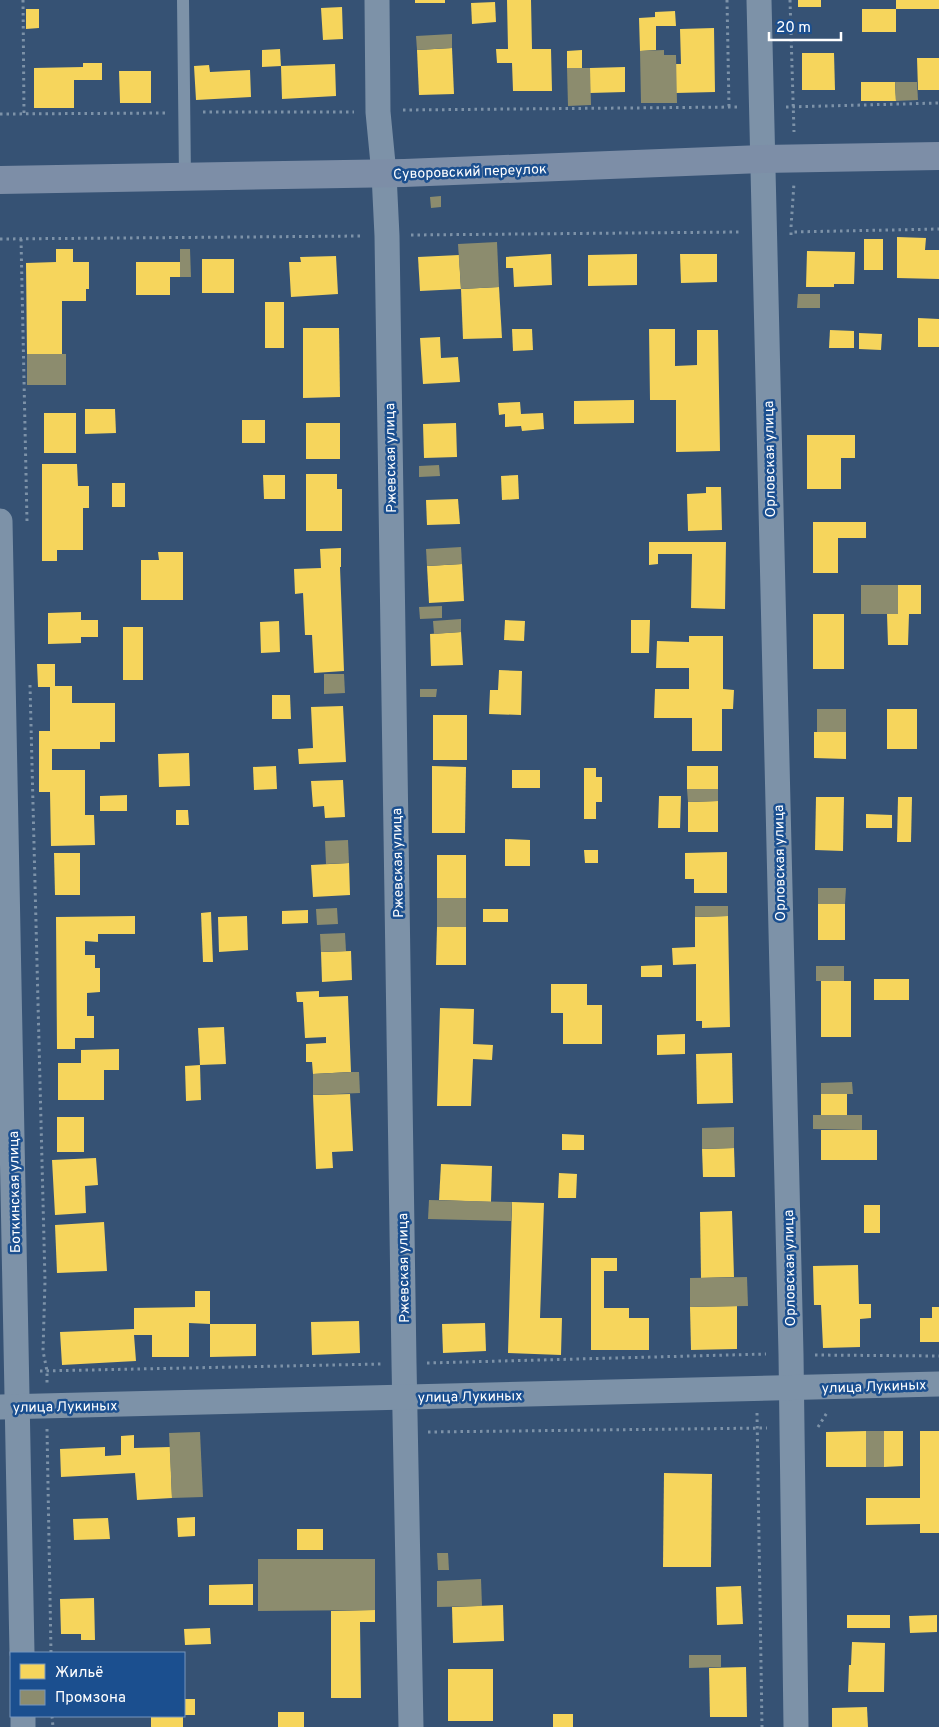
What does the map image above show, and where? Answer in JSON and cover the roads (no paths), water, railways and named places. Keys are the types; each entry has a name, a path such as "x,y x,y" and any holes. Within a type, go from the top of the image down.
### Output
{"main road":[{"name":"Суворовский переулок","path":"0,180 384,174 762,159 939,156"}],"street":[{"name":"Ржевская улица","path":"377,0 378,112 387,236 405,1432 412,1727"},
{"name":"Орловская улица","path":"759,0 791,1354 796,1727"},
{"name":"Боткинская улица","path":"0,521 6,1086 18,1372 9,1407 22,1652"},
{"name":"улица Лукиных","path":"9,1407 939,1384"}],"lane":[{"path":"183,0 186,177"}]}
